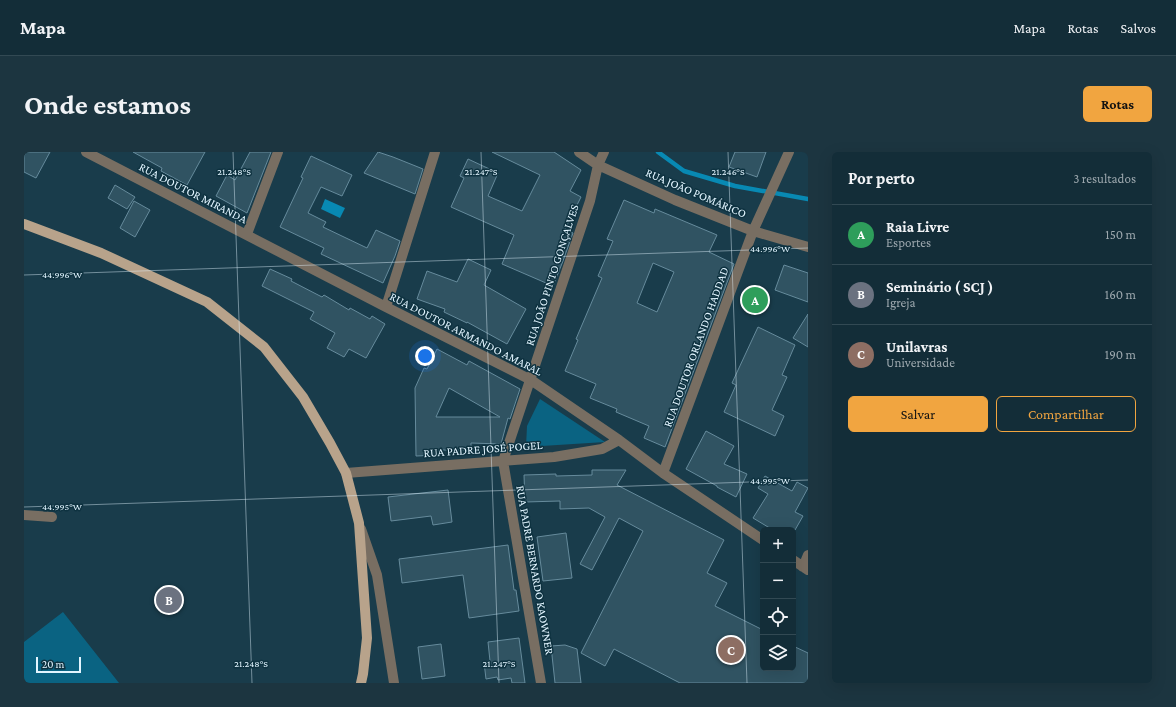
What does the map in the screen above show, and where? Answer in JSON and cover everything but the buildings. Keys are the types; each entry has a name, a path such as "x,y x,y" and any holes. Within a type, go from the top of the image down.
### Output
{"main road":[{"path":"24,224 101,253 207,302 264,347 303,397 346,473 359,523 367,638 364,674 361,683"}],"street":[{"name":"RUA DOUTOR MIRANDA","path":"86,152 247,234"},
{"path":"247,234 278,152"},
{"path":"386,307 435,152"},
{"name":"RUA JOÃO POMÁRICO","path":"579,152 598,164 675,200 753,231 808,247"},
{"name":"RUA JOÃO PINTO GONÇALVES","path":"503,461 590,201 598,164 604,152"},
{"name":"RUA DOUTOR ORLANDO HADDAD","path":"663,473 753,231 789,152"},
{"name":"RUA DOUTOR ARMANDO AMARAL","path":"247,234 386,307 531,380 619,440 663,473 760,538"},
{"name":"RUA PADRE JOSÉ POGEL","path":"346,473 554,457 602,449 619,440"},
{"name":"RUA PADRE BERNARDO KAOWNER","path":"503,461 541,683"},
{"path":"24,515 52,517"},
{"path":"359,523 377,575 394,683"},
{"path":"796,562 805,568 808,555"}],"shaded area":[{"path":"325,199 345,208 340,218 321,209"},
{"path":"540,399 605,442 526,447 527,426"},
{"path":"63,612 119,683 24,683 24,642"}],"waterway":[{"path":"658,152 684,171 735,186 808,199"}],"place":[{"name":"Raia Livre","path":"755,300"},
{"name":"Seminário ( SCJ )","path":"169,600"},
{"name":"Unilavras","path":"731,650"}]}
